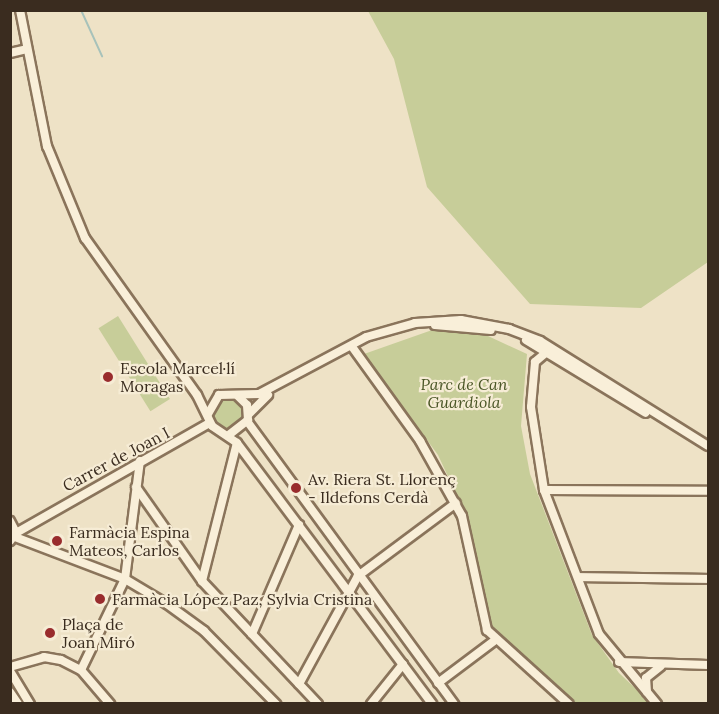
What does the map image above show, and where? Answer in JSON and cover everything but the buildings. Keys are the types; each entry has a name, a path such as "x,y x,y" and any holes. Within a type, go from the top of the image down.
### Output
{"street":[{"path":"20,10 47,146 76,221 107,273 197,395 209,419 230,434 432,704"},
{"path":"10,52 27,49"},
{"path":"197,395 214,399 224,393 238,396 259,394 378,333 429,321 470,321 509,329 548,345 708,446"},
{"path":"230,434 248,418 261,399 353,348 390,333 441,325 500,331 549,351 708,452"},
{"path":"353,348 420,441 456,503 470,543 483,623 494,641 569,704"},
{"path":"549,351 535,362 531,407 544,490 595,626 619,662 657,704"},
{"path":"238,396 248,418 358,576 454,704"},
{"path":"209,419 214,399"},
{"name":"Carrer de Joan I","path":"14,537 35,518 140,461 209,419"},
{"path":"202,581 237,443"},
{"path":"81,670 125,579 140,461"},
{"path":"136,487 202,581 318,704"},
{"path":"544,490 708,491"},
{"path":"299,684 358,576 456,503"},
{"name":"Carrer de Joan I","path":"11,521 35,518"},
{"path":"11,521 14,537 125,579 204,632 276,704"},
{"path":"252,634 299,525"},
{"path":"578,578 708,579"},
{"path":"438,682 494,641"},
{"path":"30,704 10,669 44,657 81,670 110,704"},
{"path":"619,662 708,665"},
{"path":"371,704 403,664"},
{"path":"647,692 648,674 664,664"},
{"path":"10,692 18,704"}],"green space":[{"path":"368,11 708,11 708,262 641,308 530,304 427,187 394,59"},
{"path":"118,316 170,399 150,411 98,328"},
{"name":"Parc de Can Guardiola","path":"435,329 488,336 527,354 521,426 530,474 592,635 619,673 651,703 575,703 499,641 486,621 465,513 438,455 364,354"},
{"path":"228,399 239,403 243,414 239,425 228,429 217,425 213,414 217,403"}],"waterway":[{"path":"81,10 102,56"}],"place":[{"name":"Escola Marcel·lí Moragas","path":"108,377"},
{"name":"Av. Riera St. Llorenç - Ildefons Cerdà","path":"296,488"},
{"name":"Farmàcia Espina Mateos, Carlos","path":"57,541"},
{"name":"Farmàcia López Paz, Sylvia Cristina","path":"100,599"},
{"name":"Plaça de Joan Miró","path":"50,633"}]}
